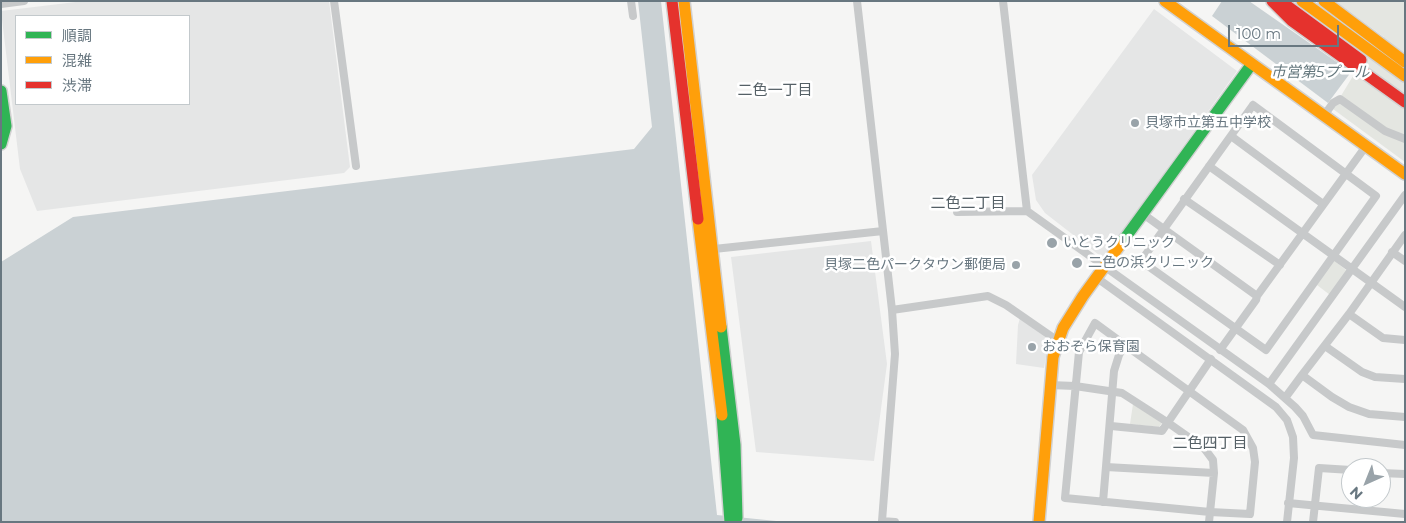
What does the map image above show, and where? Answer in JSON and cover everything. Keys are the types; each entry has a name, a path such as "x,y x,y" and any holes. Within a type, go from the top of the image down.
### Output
{"main road":[{"path":"672,1 734,518"},
{"path":"684,1 714,249 735,445 734,518"},
{"path":"1165,1 1251,65 1405,174"},
{"path":"1272,1 1292,21 1405,102"},
{"path":"1281,1 1405,90"},
{"path":"1302,1 1405,76"},
{"path":"1324,1 1405,62"},
{"path":"1039,522 1053,357 1063,328 1078,304 1251,65"},
{"path":"1,91 6,126 1,144"}],"street":[{"path":"1,4 24,1"},
{"path":"334,1 356,166"},
{"path":"631,1 633,16"},
{"path":"857,1 892,310 895,354 882,521 895,522"},
{"path":"1003,1 1028,211"},
{"path":"1323,116 1332,103 1340,99 1385,131 1405,139"},
{"path":"1253,105 1376,196 1266,350 1141,260 1231,136 1253,105"},
{"path":"1231,136 1323,204"},
{"path":"1220,350 1366,146"},
{"path":"1209,166 1405,307"},
{"path":"1269,384 1405,195"},
{"path":"1184,199 1280,265"},
{"path":"957,212 1028,211 1269,384 1303,416 1313,435 1405,445"},
{"path":"1143,214 1257,296"},
{"path":"714,249 883,230"},
{"path":"1285,398 1349,314 1405,235"},
{"path":"1392,252 1405,261"},
{"path":"1097,278 1276,407 1287,420 1293,437 1294,458 1287,522"},
{"path":"892,310 988,296 1006,305 1058,341"},
{"path":"1349,314 1382,338 1405,340"},
{"path":"1095,323 1244,430 1253,448 1255,462 1250,514 1065,498 1075,386 1079,352 1095,323"},
{"path":"1103,502 1114,371 1119,355 1125,345"},
{"path":"1325,346 1362,372 1374,377 1405,379"},
{"path":"1110,426 1162,431 1211,359"},
{"path":"1302,375 1349,407 1369,414 1405,417"},
{"path":"1050,385 1122,392 1204,448 1213,460 1214,473 1209,522"},
{"path":"1106,466 1214,473"},
{"path":"1313,522 1319,468 1341,469"},
{"path":"1391,473 1405,474"},
{"path":"1288,503 1405,514"}],"shaded area":[{"path":"84,1 329,1 350,167 344,173 37,211 20,169 1,11"},
{"path":"1335,1 1405,1 1405,162 1333,109 1353,76 1384,37"},
{"name":"貝塚市立第五中学校","path":"1154,9 1237,71 1103,258 1045,213 1036,200 1032,175"},
{"path":"871,241 887,364 874,461 756,452 731,257"},
{"path":"1334,260 1347,271 1330,295 1317,285"},
{"name":"おおぞら保育園","path":"1020,318 1049,340 1044,368 1016,364"},
{"path":"1133,404 1162,423 1159,427 1130,424"}],"water":[{"path":"638,1 661,1 717,515 786,522 1,522 1,262 73,217 634,149 652,127"},
{"name":"市営第5プール","path":"1222,1 1249,1 1351,72 1328,103 1212,16"}],"traffic: fast":[{"path":"1120,245 1251,65"},
{"path":"1,91 6,126 1,144"},
{"path":"721,327 735,445 737,518"},
{"path":"722,415 730,522"}],"traffic: slow":[{"path":"684,1 721,327"},
{"path":"1165,1 1405,174"},
{"path":"1302,1 1405,76"},
{"path":"1324,1 1405,62"},
{"path":"698,219 722,415"},
{"path":"1039,522 1053,357 1063,328 1083,296 1120,245"}],"traffic: jam":[{"path":"672,1 698,219"},
{"path":"1272,1 1292,21 1405,102"},
{"path":"1282,2 1361,60"}],"place":[{"name":"貝塚市立第五中学校","path":"1135,123"},
{"name":"いとうクリニック","path":"1052,243"},
{"name":"二色の浜クリニック","path":"1077,263"},
{"name":"貝塚二色パークタウン郵便局","path":"1016,265"},
{"name":"おおぞら保育園","path":"1032,347"}],"district":[{"name":"二色一丁目","path":"775,91"},
{"name":"二色二丁目","path":"968,204"},
{"name":"二色四丁目","path":"1210,444"}]}
